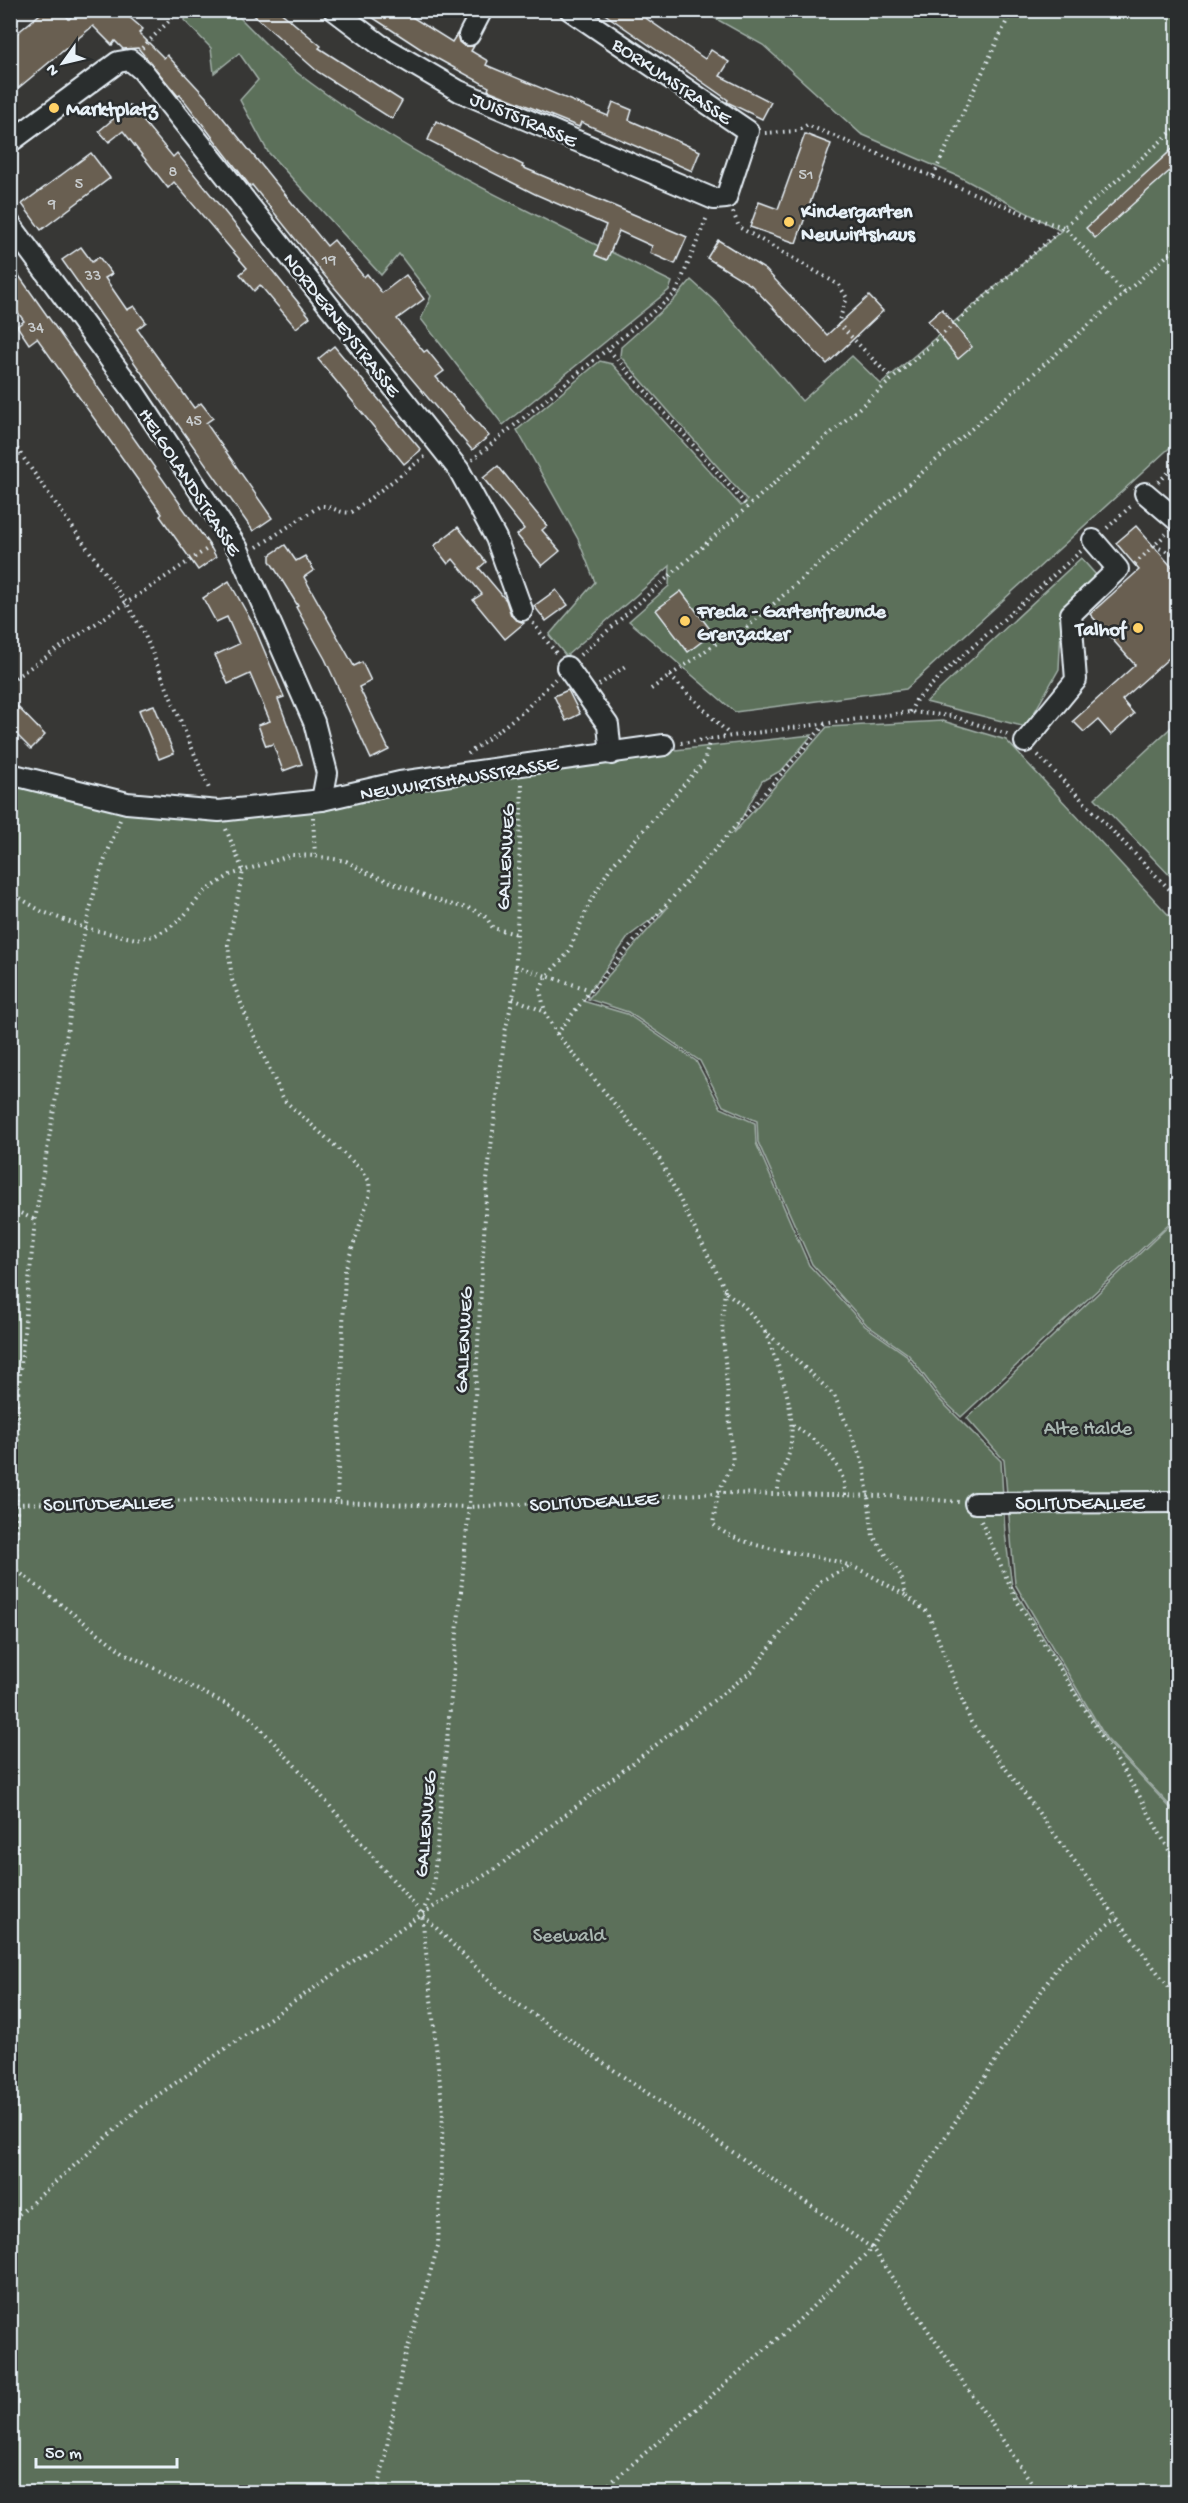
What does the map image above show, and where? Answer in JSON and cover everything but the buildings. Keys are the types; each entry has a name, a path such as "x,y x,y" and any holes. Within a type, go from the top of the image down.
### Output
{"street":[{"name":"JUISTSTRASSE","path":"334,10 379,44 459,91 720,198"},
{"path":"469,35 482,10"},
{"name":"BORKUMSTRASSE","path":"570,10 756,132 720,198"},
{"path":"10,142 118,62 130,60"},
{"name":"NORDERNEYSTRASSE","path":"130,60 151,81 459,470 496,538 522,610"},
{"name":"HELGOLANDSTRASSE","path":"10,224 134,392 242,557 314,722 327,773 317,800"},
{"path":"1145,493 1174,526"},
{"path":"1025,742 1076,680 1071,614 1118,569 1093,540"},
{"path":"567,667 608,726 611,754"},
{"name":"NEUWIRTSHAUSSTRASSE","path":"10,774 127,803 219,812 317,800 400,782 521,767 664,745"},
{"name":"SOLITUDEALLEE","path":"975,1503 1178,1502"}],"path":[{"path":"130,60 180,10"},
{"path":"933,176 1012,10"},
{"path":"756,132 797,131 807,125 1040,220 1064,227 1125,293"},
{"path":"466,756 525,710 567,667 1178,126"},
{"path":"459,470 609,350 676,293 720,198"},
{"path":"720,198 739,227 839,285 847,298 837,323 892,379"},
{"path":"651,689 724,638 744,630 1178,246"},
{"path":"609,350 748,507"},
{"path":"10,439 127,604 143,631 219,812 243,871 228,945 232,980 251,1029 284,1100 363,1171 369,1181 370,1194 345,1270 338,1501"},
{"path":"242,557 320,506 327,506 345,513 352,512 439,447"},
{"path":"909,712 916,700 951,666 1178,464"},
{"path":"1118,569 1132,567 1174,526"},
{"path":"10,681 228,534"},
{"path":"1154,546 1178,556"},
{"path":"522,610 567,667"},
{"path":"587,694 628,664"},
{"path":"670,676 731,736"},
{"path":"664,745 909,712 952,716 983,724 1025,742 1086,801 1178,898"},
{"path":"557,1034 591,990 827,722"},
{"path":"710,738 704,762 610,867 590,902 568,953 546,977 540,990 545,1012 557,1034 659,1158 725,1290 834,1395 864,1465 873,1536 901,1576 906,1596"},
{"name":"GALLENWEG","path":"422,1914 434,1888 469,1507 486,1180 506,1032 513,998 523,798 521,767"},
{"path":"315,856 317,800"},
{"path":"127,803 99,875 85,928 35,1220 18,1395 13,1504 16,1570 124,1653 248,1715 301,1772 422,1914 502,1993 872,2248 1038,2493"},
{"path":"10,892 41,911 85,928 136,939 154,936 183,917 203,893 230,875 292,855 315,856 346,861 365,872 446,903 472,909 486,917 493,928 516,934"},
{"path":"515,966 591,990"},
{"path":"513,998 545,1012"},
{"path":"10,1208 35,1220"},
{"path":"725,1290 722,1322 733,1463 718,1493 713,1524 722,1532 756,1544 812,1554 850,1566 906,1596 928,1613 971,1722 1178,2000"},
{"path":"763,1329 782,1376 793,1425 789,1452 777,1483 778,1494"},
{"path":"793,1425 814,1439 836,1463 845,1483 845,1495"},
{"name":"SOLITUDEALLEE","path":"13,1504 258,1499 469,1507 718,1493 868,1495 975,1503"},
{"path":"975,1503 986,1537 1017,1601 1134,1788 1178,1866"},
{"path":"10,2222 142,2106 422,1914 504,1863 752,1671 821,1581 850,1566"},
{"path":"378,2493 402,2368 438,2246 443,2112 422,1914"},
{"path":"600,2493 798,2321 872,2248 1053,1972 1117,1917"}],"green space":[{"path":"194,11 233,11 295,71 338,103 430,160 478,186 672,282 669,290 503,425 421,319 431,296 399,254 381,275 268,152 240,100 258,80 239,53 214,73 211,48 184,20"},
{"path":"702,11 1177,11 1177,441 906,689 735,712 629,621 669,586 670,566 566,656 549,635 595,582 578,539 517,430 600,361 612,364 741,506 747,500 620,356 621,347 674,300 691,280 721,307 802,401 852,356 881,384 1061,231 958,176 861,134 763,45"},
{"path":"1081,558 1097,576 1062,607 1059,669 1026,727 926,702"},
{"name":"Seewald","path":"943,721 1006,740 1177,924 1177,1216 961,1417 941,1398 908,1354 867,1325 812,1264 758,1142 757,1121 723,1106 700,1061 628,1012 588,999 668,907 629,936 583,1001 627,1014 696,1061 721,1108 755,1123 756,1143 809,1265 865,1326 905,1354 938,1398 1001,1461 1005,1533 1012,1586 1105,1739 1177,1815 1177,2492 11,2492 11,784 129,809 402,789 666,751 812,735 782,770 762,781 733,834 827,727"},
{"path":"1177,722 1177,883 1095,798"},
{"name":"Alte Halde","path":"1177,1218 1177,1813 1106,1738 1015,1584 1004,1460 967,1418"}],"place":[{"name":"Marktplatz","path":"54,108"},
{"name":"Kindergarten Neuwirtshaus","path":"789,222"},
{"name":"Frecla - Gartenfreunde Grenzacker","path":"685,621"},
{"name":"Talhof","path":"1138,628"}]}
